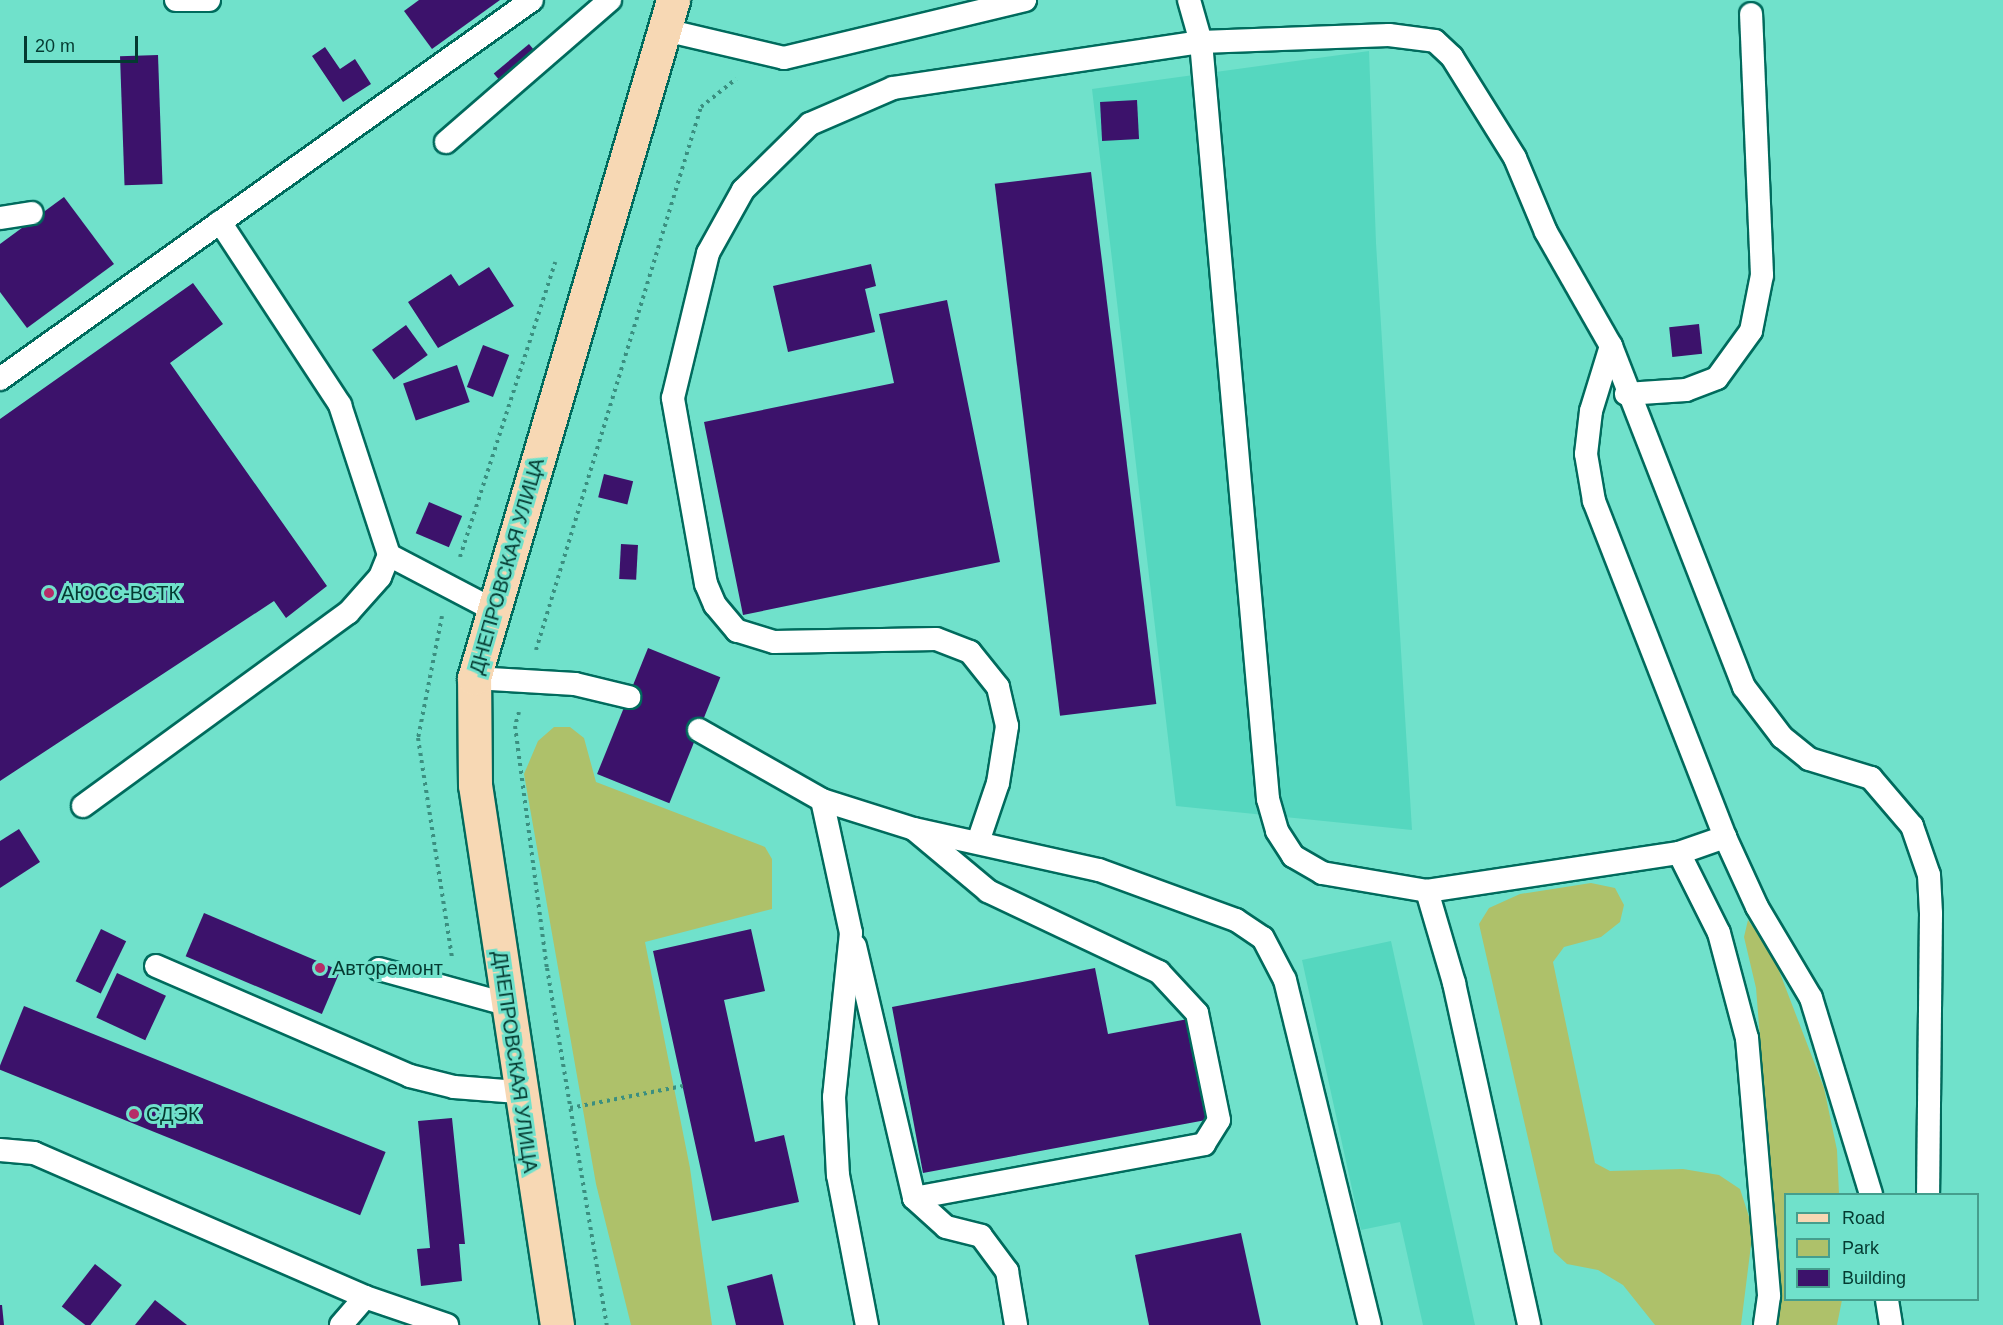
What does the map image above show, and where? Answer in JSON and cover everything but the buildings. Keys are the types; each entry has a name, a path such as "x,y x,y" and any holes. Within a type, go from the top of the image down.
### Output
{"main road":[{"name":"ДНЕПРОВСКАЯ УЛИЦА","path":"557,1325 518,1092 475,785 474,678 492,609 669,15"}],"lane":[{"path":"176,0 209,0"},
{"path":"0,379 532,0"},
{"path":"446,142 610,0"},
{"path":"669,15 784,58 1025,0"},
{"path":"1189,0 1201,42 1268,799 1276,831 1293,856 1322,873 1427,891 1679,853 1725,837"},
{"path":"1626,394 1686,390 1717,378 1751,331 1762,275 1750,14"},
{"path":"978,842 998,783 1007,726 998,687 970,652 936,639 774,642 738,631 715,605 701,561 673,398 708,254 743,190 810,124 893,88 1201,42 1389,35 1443,46 1515,158 1546,232 1611,346 1626,394 1744,687 1764,717 1809,759 1871,778 1912,826 1929,875 1931,914 1928,1193"},
{"path":"0,218 32,213"},
{"path":"83,806 348,613 380,577 389,555 340,405 220,222"},
{"path":"1611,346 1591,411 1586,454 1594,501 1725,837 1811,998 1871,1193"},
{"path":"389,555 492,609"},
{"path":"474,678 575,684 629,697"},
{"path":"699,729 822,800 914,829 1099,870 1236,920 1263,938 1285,980 1370,1325"},
{"path":"822,800 914,1198 946,1227 981,1236 1007,1271 1016,1325"},
{"path":"914,829 988,891 1159,972 1197,1013 1219,1120 1204,1144 914,1198"},
{"path":"1679,853 1719,933 1747,1038 1769,1296 1765,1325"},
{"path":"1427,891 1454,983 1529,1325"},
{"path":"851,933 835,1119 838,1175 867,1325"},
{"path":"156,966 410,1076 454,1087 518,1092"},
{"path":"379,969 506,1005"},
{"path":"0,1150 56,1162 365,1297 412,1320 447,1325"},
{"path":"341,1325 365,1297"},
{"path":"1887,1301 1892,1325"}],"path":[{"path":"570,1108 683,1086"}],"shaded area":[{"path":"1369,51 1376,243 1412,830 1176,806 1092,89"},
{"path":"1391,941 1475,1325 1423,1325 1400,1222 1361,1230 1302,960"}],"green space":[{"path":"554,727 570,727 584,738 596,782 765,847 772,859 772,909 645,942 690,1168 712,1325 631,1325 596,1184 524,774 538,741"},
{"path":"1591,883 1615,888 1624,905 1620,922 1601,937 1564,947 1553,962 1595,1163 1610,1171 1683,1169 1719,1175 1740,1189 1753,1229 1741,1325 1655,1325 1623,1285 1598,1270 1567,1264 1554,1252 1479,924 1489,908 1520,894"},
{"path":"1748,920 1773,955 1824,1088 1837,1150 1839,1193 1784,1193 1784,1301 1842,1301 1837,1325 1774,1325 1777,1249 1756,988 1744,937"}],"place":[{"name":"АЮСС-ВСТК","path":"49,593"},
{"name":"Авторемонт","path":"320,968"},
{"name":"СДЭК","path":"134,1114"}]}
